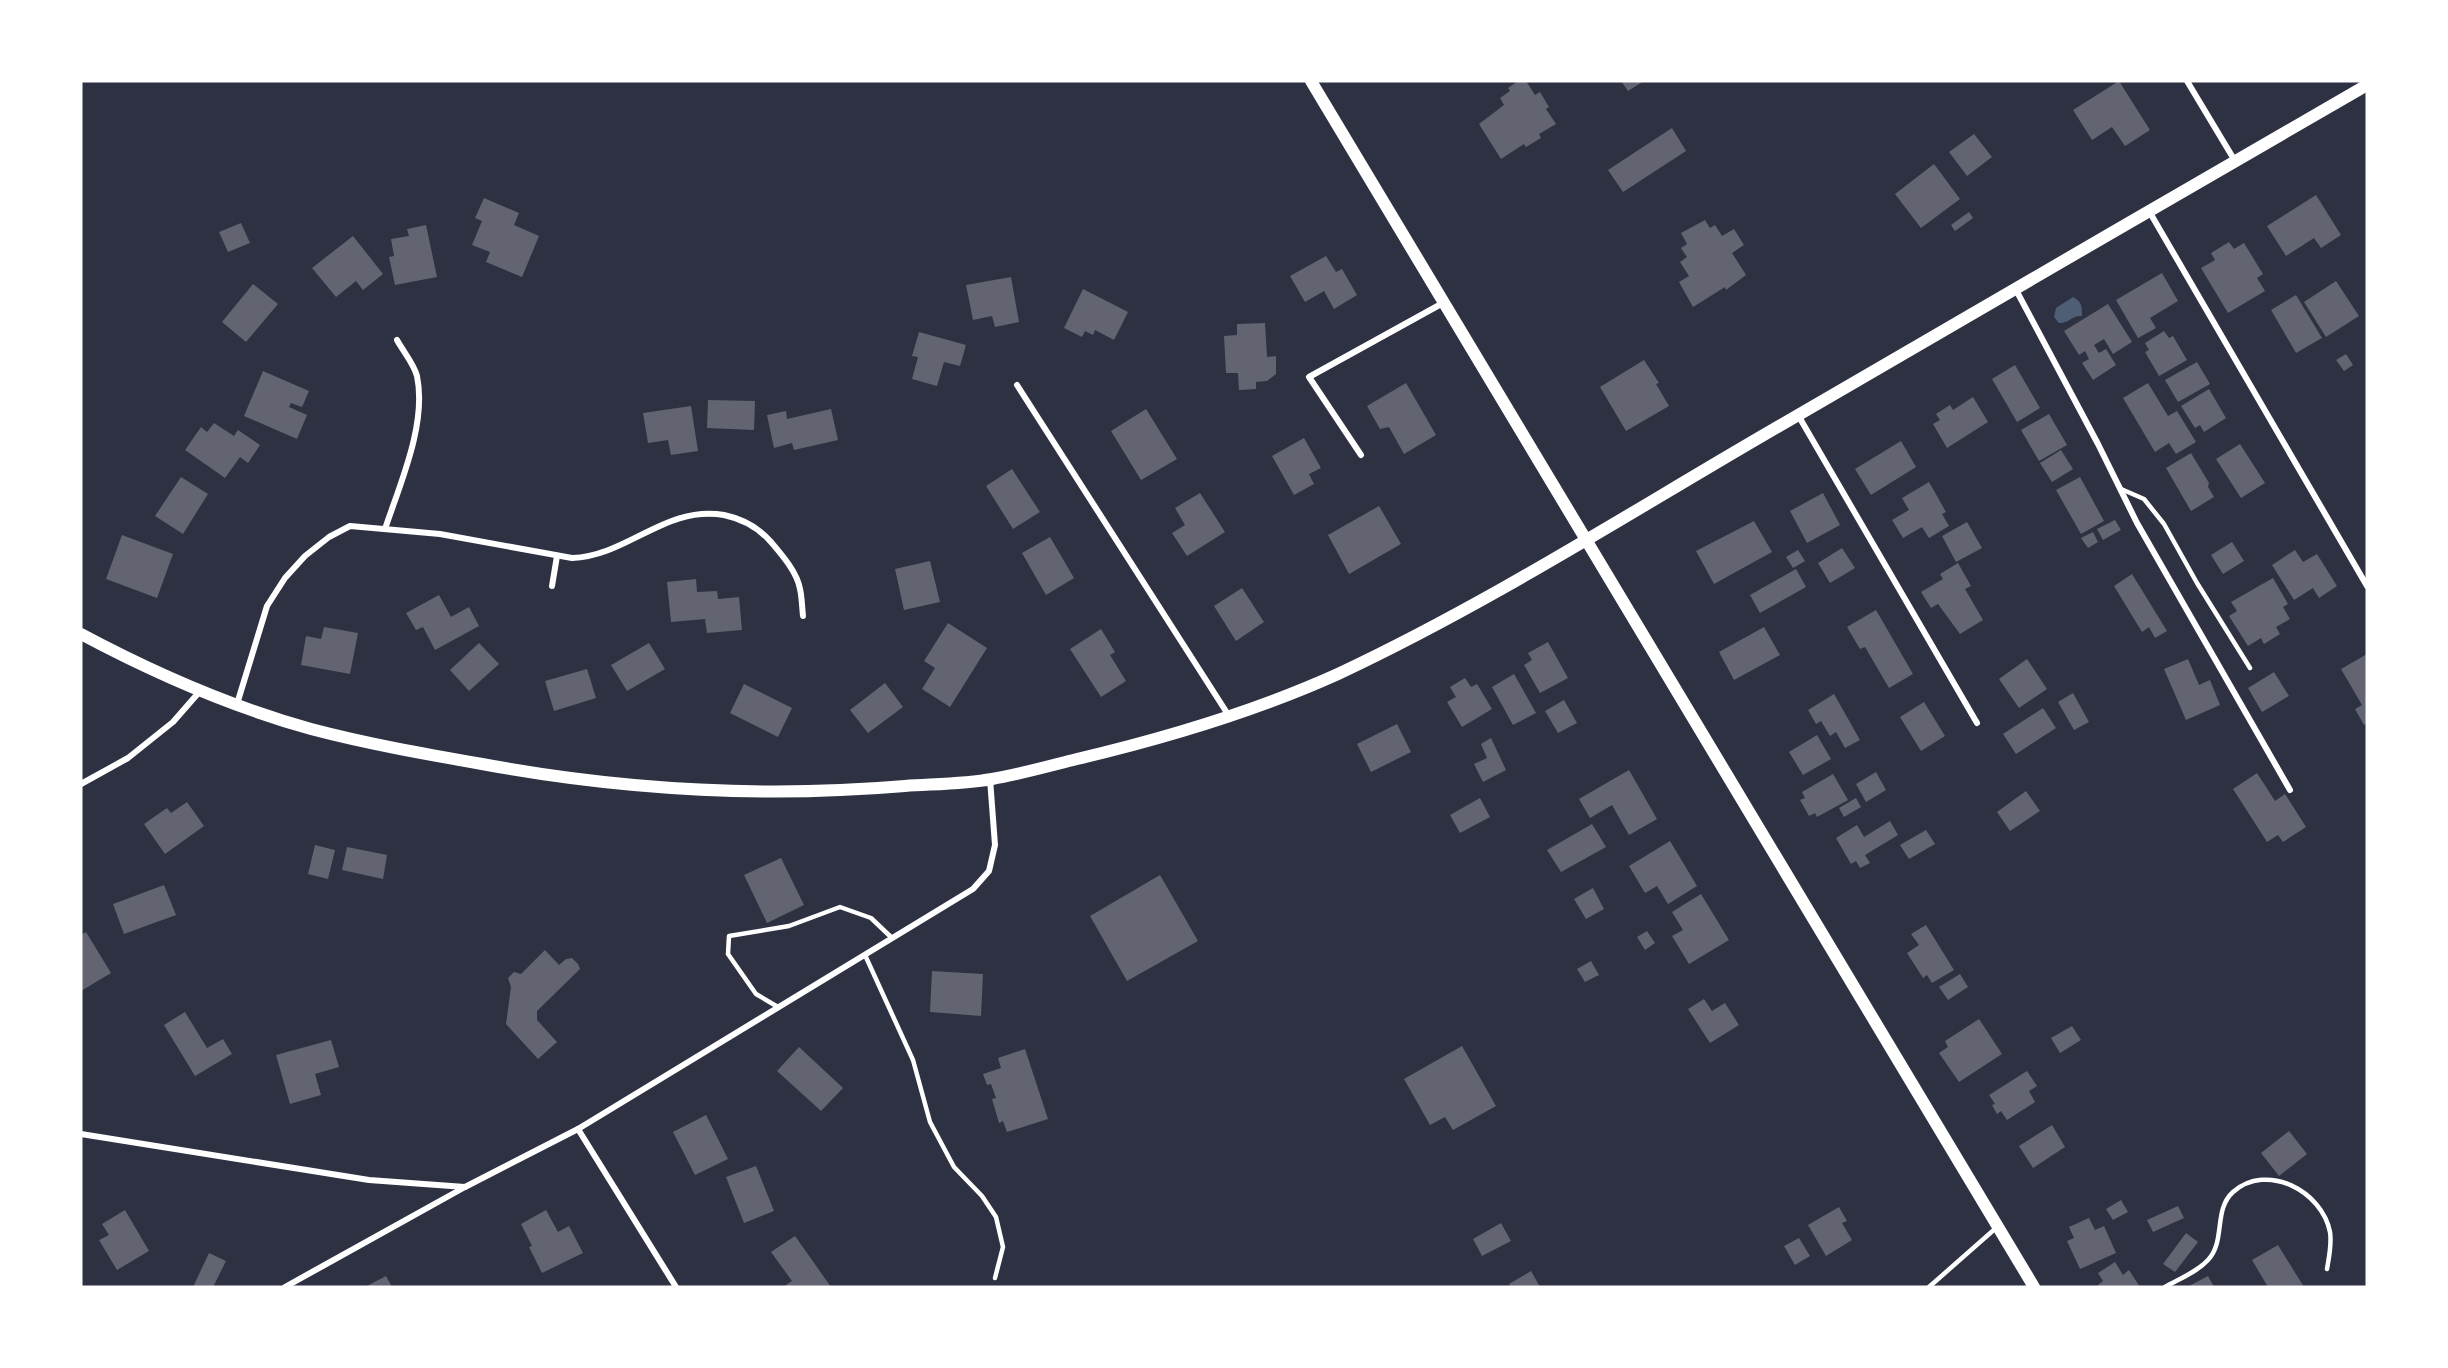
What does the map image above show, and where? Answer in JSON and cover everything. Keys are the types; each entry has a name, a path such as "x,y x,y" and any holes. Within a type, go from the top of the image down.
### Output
{"main road":[{"path":"1311,81 2034,1287"},
{"path":"81,634 202,690 306,727 379,745 522,772 630,786 687,790 832,792 990,780 1139,745 1308,687 1371,657 1585,540 2367,84"}],"street":[{"path":"2187,81 2235,161"},
{"path":"2149,211 2367,586"},
{"path":"2015,288 2137,523 2290,790"},
{"path":"1361,455 1309,377 1443,303"},
{"path":"385,529 410,453 419,404 417,374 397,340"},
{"path":"1017,386 1229,716"},
{"path":"1798,415 1977,723"},
{"path":"237,704 267,606 285,578 305,556 329,537 350,526 440,534 557,556 586,558 678,517 708,512 737,518 763,532 784,558 800,587 803,616"},
{"path":"552,586 557,556"},
{"path":"81,784 128,758 173,722 202,690"},
{"path":"285,1287 465,1187 578,1129 973,889 989,871 995,845 990,780"},
{"path":"578,1129 676,1287"},
{"path":"81,1134 369,1180 465,1187"}],"lane":[{"path":"2120,489 2144,499 2164,524 2197,583 2250,668"},
{"path":"778,1007 756,994 728,954 729,936 789,926 840,907 871,918 892,938"},
{"path":"865,955 913,1060 930,1122 954,1167 982,1196 996,1217 1003,1247 995,1278"},
{"path":"2165,1287 2208,1260 2215,1250 2221,1212 2230,1194 2245,1183 2265,1178 2285,1182 2311,1198 2324,1215 2330,1232 2331,1250 2327,1269"},
{"path":"1929,1287 1998,1227"}],"water":[{"path":"2073,297 2081,305 2082,316 2059,323 2054,317 2056,308"}],"building":[{"path":"1518,81 1526,81 1535,95 1540,92 1549,107 1546,109 1556,124 1539,134 1541,138 1526,147 1524,144 1501,159 1479,124 1504,105 1500,98"},
{"path":"1621,81 1644,81 1628,91"},
{"path":"2119,81 2150,130 2125,146 2112,127 2092,140 2073,110"},
{"path":"1672,128 1686,151 1623,192 1608,170"},
{"path":"1974,134 1992,157 1967,176 1949,152"},
{"path":"1934,164 1960,199 1921,228 1895,194"},
{"path":"2316,195 2341,235 2321,248 2314,238 2286,256 2267,226"},
{"path":"484,198 519,213 514,225 539,236 522,277 486,262 490,252 472,245 482,221 475,218"},
{"path":"1969,212 1973,218 1955,231 1951,225"},
{"path":"1705,220 1710,228 1715,225 1722,236 1734,229 1744,245 1732,253 1746,275 1726,290 1725,287 1693,307 1679,282 1689,276 1680,262 1687,257 1681,248 1687,244 1681,233"},
{"path":"241,223 250,243 228,252 219,232"},
{"path":"426,225 437,277 395,285 389,257 394,256 391,239 409,236 407,229"},
{"path":"353,236 383,274 363,290 356,281 336,297 312,268"},
{"path":"2229,242 2234,249 2244,243 2263,274 2257,278 2265,291 2228,313 2201,268 2215,260 2211,253"},
{"path":"1326,256 1336,272 1342,269 1357,295 1334,309 1324,291 1305,302 1290,276"},
{"path":"2162,273 2178,301 2150,318 2156,328 2138,338 2116,300"},
{"path":"1011,277 1019,322 995,327 992,316 973,320 966,285"},
{"path":"2336,281 2359,316 2326,337 2304,302"},
{"path":"253,284 278,304 246,342 222,322"},
{"path":"1083,289 1128,312 1114,340 1095,330 1093,335 1085,331 1082,337 1064,328"},
{"path":"2296,295 2322,338 2296,353 2271,310"},
{"path":"2108,304 2132,342 2113,354 2104,339 2094,345 2099,353 2106,349 2116,365 2093,380 2082,363 2089,359 2085,351 2079,355 2064,331"},
{"path":"1265,323 1267,357 1276,356 1276,374 1267,381 1256,382 1256,389 1239,390 1238,373 1226,373 1224,336 1237,335 1237,324"},
{"path":"2164,331 2169,338 2173,336 2187,360 2159,376 2145,352 2149,350 2145,343"},
{"path":"919,332 966,345 960,366 944,362 937,386 912,379 918,357 912,356"},
{"path":"2346,354 2353,365 2344,371 2336,360"},
{"path":"1644,360 1659,383 1656,384 1669,406 1626,431 1600,387"},
{"path":"2197,362 2210,384 2178,402 2165,380"},
{"path":"2015,365 2040,408 2017,422 1992,379"},
{"path":"263,371 309,391 302,407 291,403 289,407 307,415 297,439 244,416"},
{"path":"1406,383 1436,435 1404,454 1389,427 1380,429 1367,406"},
{"path":"2148,383 2168,416 2177,411 2196,442 2176,454 2169,443 2155,452 2123,398"},
{"path":"2209,389 2226,418 2204,432 2200,425 2195,428 2181,406"},
{"path":"1973,397 1988,422 1947,448 1933,424 1940,420 1936,414 1950,405 1953,410"},
{"path":"708,400 755,401 754,430 707,428"},
{"path":"691,406 698,451 671,455 668,440 648,443 643,413"},
{"path":"831,409 838,440 794,450 792,443 774,448 767,415 786,411 787,419"},
{"path":"1146,409 1177,459 1141,480 1111,431"},
{"path":"2049,414 2067,445 2039,461 2021,430"},
{"path":"214,423 234,436 238,430 260,445 248,463 240,457 225,478 185,450 201,427 207,432"},
{"path":"1304,438 1321,468 1309,474 1314,484 1294,495 1272,456"},
{"path":"1901,441 1916,467 1871,495 1855,469"},
{"path":"2240,444 2265,483 2241,498 2216,459"},
{"path":"2061,450 2073,469 2052,482 2040,463"},
{"path":"2191,453 2209,483 2208,487 2214,497 2191,511 2166,468"},
{"path":"1012,469 1040,512 1013,529 986,486"},
{"path":"181,477 208,494 183,534 155,516"},
{"path":"2080,477 2104,521 2081,534 2056,490"},
{"path":"1929,482 1946,512 1942,514 1949,526 1929,538 1922,527 1903,538 1892,520 1909,510 1902,498"},
{"path":"1200,493 1225,532 1187,556 1172,533 1185,525 1175,508"},
{"path":"1823,493 1840,525 1807,543 1790,511"},
{"path":"1379,506 1401,544 1349,574 1328,535"},
{"path":"2115,520 2121,530 2103,540 2097,529"},
{"path":"1754,521 1772,552 1714,584 1696,551"},
{"path":"1967,522 1982,548 1956,562 1942,536"},
{"path":"2093,532 2098,542 2088,548 2081,538"},
{"path":"122,535 173,554 157,598 106,579"},
{"path":"1050,537 1074,578 1046,595 1022,553"},
{"path":"2232,542 2244,561 2223,574 2211,555"},
{"path":"1842,548 1855,568 1830,583 1818,563"},
{"path":"1798,550 1805,561 1793,568 1786,557"},
{"path":"2295,550 2303,562 2317,554 2337,586 2319,598 2313,588 2294,600 2272,565"},
{"path":"930,561 940,602 904,610 895,569"},
{"path":"1958,563 1971,586 1965,589 1983,620 1960,634 1938,604 1931,608 1921,592 1943,579 1940,574"},
{"path":"1796,569 1806,587 1760,613 1750,595"},
{"path":"2132,574 2167,631 2155,638 2149,627 2142,632 2114,586"},
{"path":"2273,578 2288,604 2283,607 2290,619 2276,627 2280,634 2264,644 2261,638 2248,646 2229,616 2237,611 2231,602"},
{"path":"696,579 697,592 717,591 718,599 739,597 742,630 707,633 705,619 671,622 667,582"},
{"path":"1242,588 1264,622 1236,641 1214,606"},
{"path":"439,595 451,617 469,607 479,626 435,650 423,627 416,630 406,613"},
{"path":"1876,610 1913,674 1889,688 1865,647 1860,649 1847,627"},
{"path":"948,623 987,648 950,707 922,689 935,668 924,661"},
{"path":"324,627 358,633 350,674 301,665 306,636 321,639"},
{"path":"1764,627 1780,655 1734,680 1719,652"},
{"path":"1101,629 1115,652 1110,655 1126,681 1101,697 1070,649"},
{"path":"1548,642 1568,678 1540,693 1524,665 1532,660 1528,653"},
{"path":"479,643 499,664 469,691 450,670"},
{"path":"649,643 665,669 627,691 611,665"},
{"path":"2367,654 2367,723 2364,725 2355,709 2362,705 2341,669"},
{"path":"2027,659 2047,689 2019,708 1999,679"},
{"path":"2188,659 2199,685 2210,680 2220,705 2186,720 2164,669"},
{"path":"587,669 596,698 554,711 545,681"},
{"path":"2274,672 2289,696 2262,712 2248,688"},
{"path":"1514,674 1536,713 1513,725 1492,687"},
{"path":"1465,678 1471,687 1477,684 1492,709 1462,727 1447,702 1456,697 1450,687"},
{"path":"885,683 903,707 868,733 850,710"},
{"path":"744,684 792,708 778,737 730,713"},
{"path":"2073,693 2089,722 2074,730 2058,702"},
{"path":"1834,694 1860,740 1845,748 1836,732 1830,736 1821,721 1816,724 1808,710"},
{"path":"1564,700 1577,723 1558,733 1545,711"},
{"path":"1924,702 1945,736 1921,751 1900,717"},
{"path":"2043,708 2056,728 2016,754 2003,734"},
{"path":"1397,724 1411,752 1371,772 1357,744"},
{"path":"1817,735 1831,759 1803,775 1789,752"},
{"path":"1491,738 1506,770 1483,782 1474,764 1487,758 1481,744"},
{"path":"1629,770 1657,819 1629,835 1612,805 1590,818 1579,799"},
{"path":"1876,772 1886,790 1866,802 1856,784"},
{"path":"2257,773 2275,801 2285,794 2306,827 2283,842 2278,835 2267,842 2233,789"},
{"path":"1833,774 1848,800 1817,817 1815,813 1809,816 1800,800 1805,798 1802,792"},
{"path":"2026,791 2040,811 2010,831 1997,812"},
{"path":"1480,798 1490,817 1460,833 1450,815"},
{"path":"1856,798 1861,807 1844,817 1839,808"},
{"path":"187,802 204,826 165,854 144,824 167,808 171,813"},
{"path":"1890,821 1898,835 1865,855 1870,863 1860,868 1856,861 1851,864 1836,838 1857,825 1864,837"},
{"path":"1592,824 1606,847 1561,872 1547,850"},
{"path":"1926,830 1935,844 1909,859 1900,845"},
{"path":"1670,841 1697,886 1668,904 1657,886 1645,893 1629,866"},
{"path":"315,845 335,850 328,879 308,874"},
{"path":"347,847 387,855 383,879 342,870"},
{"path":"781,858 804,905 767,923 744,875"},
{"path":"1160,875 1198,941 1127,981 1090,916"},
{"path":"164,885 176,915 124,934 113,904"},
{"path":"1593,888 1604,909 1586,919 1574,899"},
{"path":"1701,894 1729,940 1689,964 1672,936 1683,930 1672,912"},
{"path":"1926,925 1954,970 1932,983 1927,975 1923,978 1907,953 1919,945 1911,934"},
{"path":"1647,931 1655,943 1645,950 1637,937"},
{"path":"86,932 111,973 81,991 81,935"},
{"path":"545,950 559,965 566,959 572,958 580,969 537,1011 537,1020 557,1042 538,1059 506,1024 511,987 508,978 514,972 521,974"},
{"path":"1591,961 1599,975 1585,982 1577,969"},
{"path":"932,971 983,974 981,1016 930,1012"},
{"path":"1960,974 1968,987 1948,1000 1939,987"},
{"path":"1704,999 1712,1011 1725,1003 1739,1025 1710,1043 1688,1009"},
{"path":"185,1012 207,1048 223,1039 232,1054 195,1076 164,1025"},
{"path":"1979,1019 2002,1054 1959,1082 1939,1053 1948,1047 1945,1041"},
{"path":"2072,1026 2081,1040 2060,1053 2051,1038"},
{"path":"331,1040 339,1067 315,1074 321,1095 290,1104 276,1055"},
{"path":"1462,1046 1496,1106 1453,1130 1445,1117 1430,1125 1404,1079"},
{"path":"799,1047 843,1088 821,1111 777,1071"},
{"path":"1025,1049 1048,1119 1007,1132 1003,1121 999,1123 992,1099 996,1098 991,1084 987,1085 983,1074 1001,1068 998,1058"},
{"path":"2027,1071 2037,1086 2029,1091 2035,1102 2007,1120 2001,1111 1997,1114 1992,1105 1995,1104 1989,1095"},
{"path":"706,1115 728,1159 695,1175 673,1132"},
{"path":"2052,1125 2065,1147 2033,1168 2019,1146"},
{"path":"2289,1131 2307,1154 2279,1176 2261,1153"},
{"path":"756,1166 774,1211 744,1223 726,1177"},
{"path":"2121,1200 2128,1212 2113,1220 2106,1209"},
{"path":"2178,1206 2184,1218 2153,1232 2147,1220"},
{"path":"1839,1207 1847,1221 1842,1223 1852,1240 1826,1256 1808,1225"},
{"path":"125,1210 149,1251 117,1270 99,1240 109,1235 102,1224"},
{"path":"546,1210 558,1232 569,1226 583,1253 542,1273 521,1224"},
{"path":"2089,1218 2095,1230 2104,1226 2116,1253 2080,1269 2067,1241 2074,1238 2069,1227"},
{"path":"1501,1223 1511,1241 1482,1256 1473,1239"},
{"path":"2186,1233 2198,1242 2175,1272 2163,1264"},
{"path":"795,1236 831,1287 783,1287 792,1281 771,1252"},
{"path":"1799,1238 1810,1256 1795,1265 1784,1246"},
{"path":"2278,1245 2304,1287 2268,1287 2252,1260"},
{"path":"209,1253 226,1261 213,1287 193,1287"},
{"path":"2115,1262 2123,1275 2129,1270 2140,1287 2099,1287 2098,1285 2103,1281 2098,1273"},
{"path":"1531,1271 1540,1287 1511,1287 1509,1284"},
{"path":"386,1276 392,1287 365,1287"},
{"path":"2208,1276 2214,1287 2187,1287"}]}
